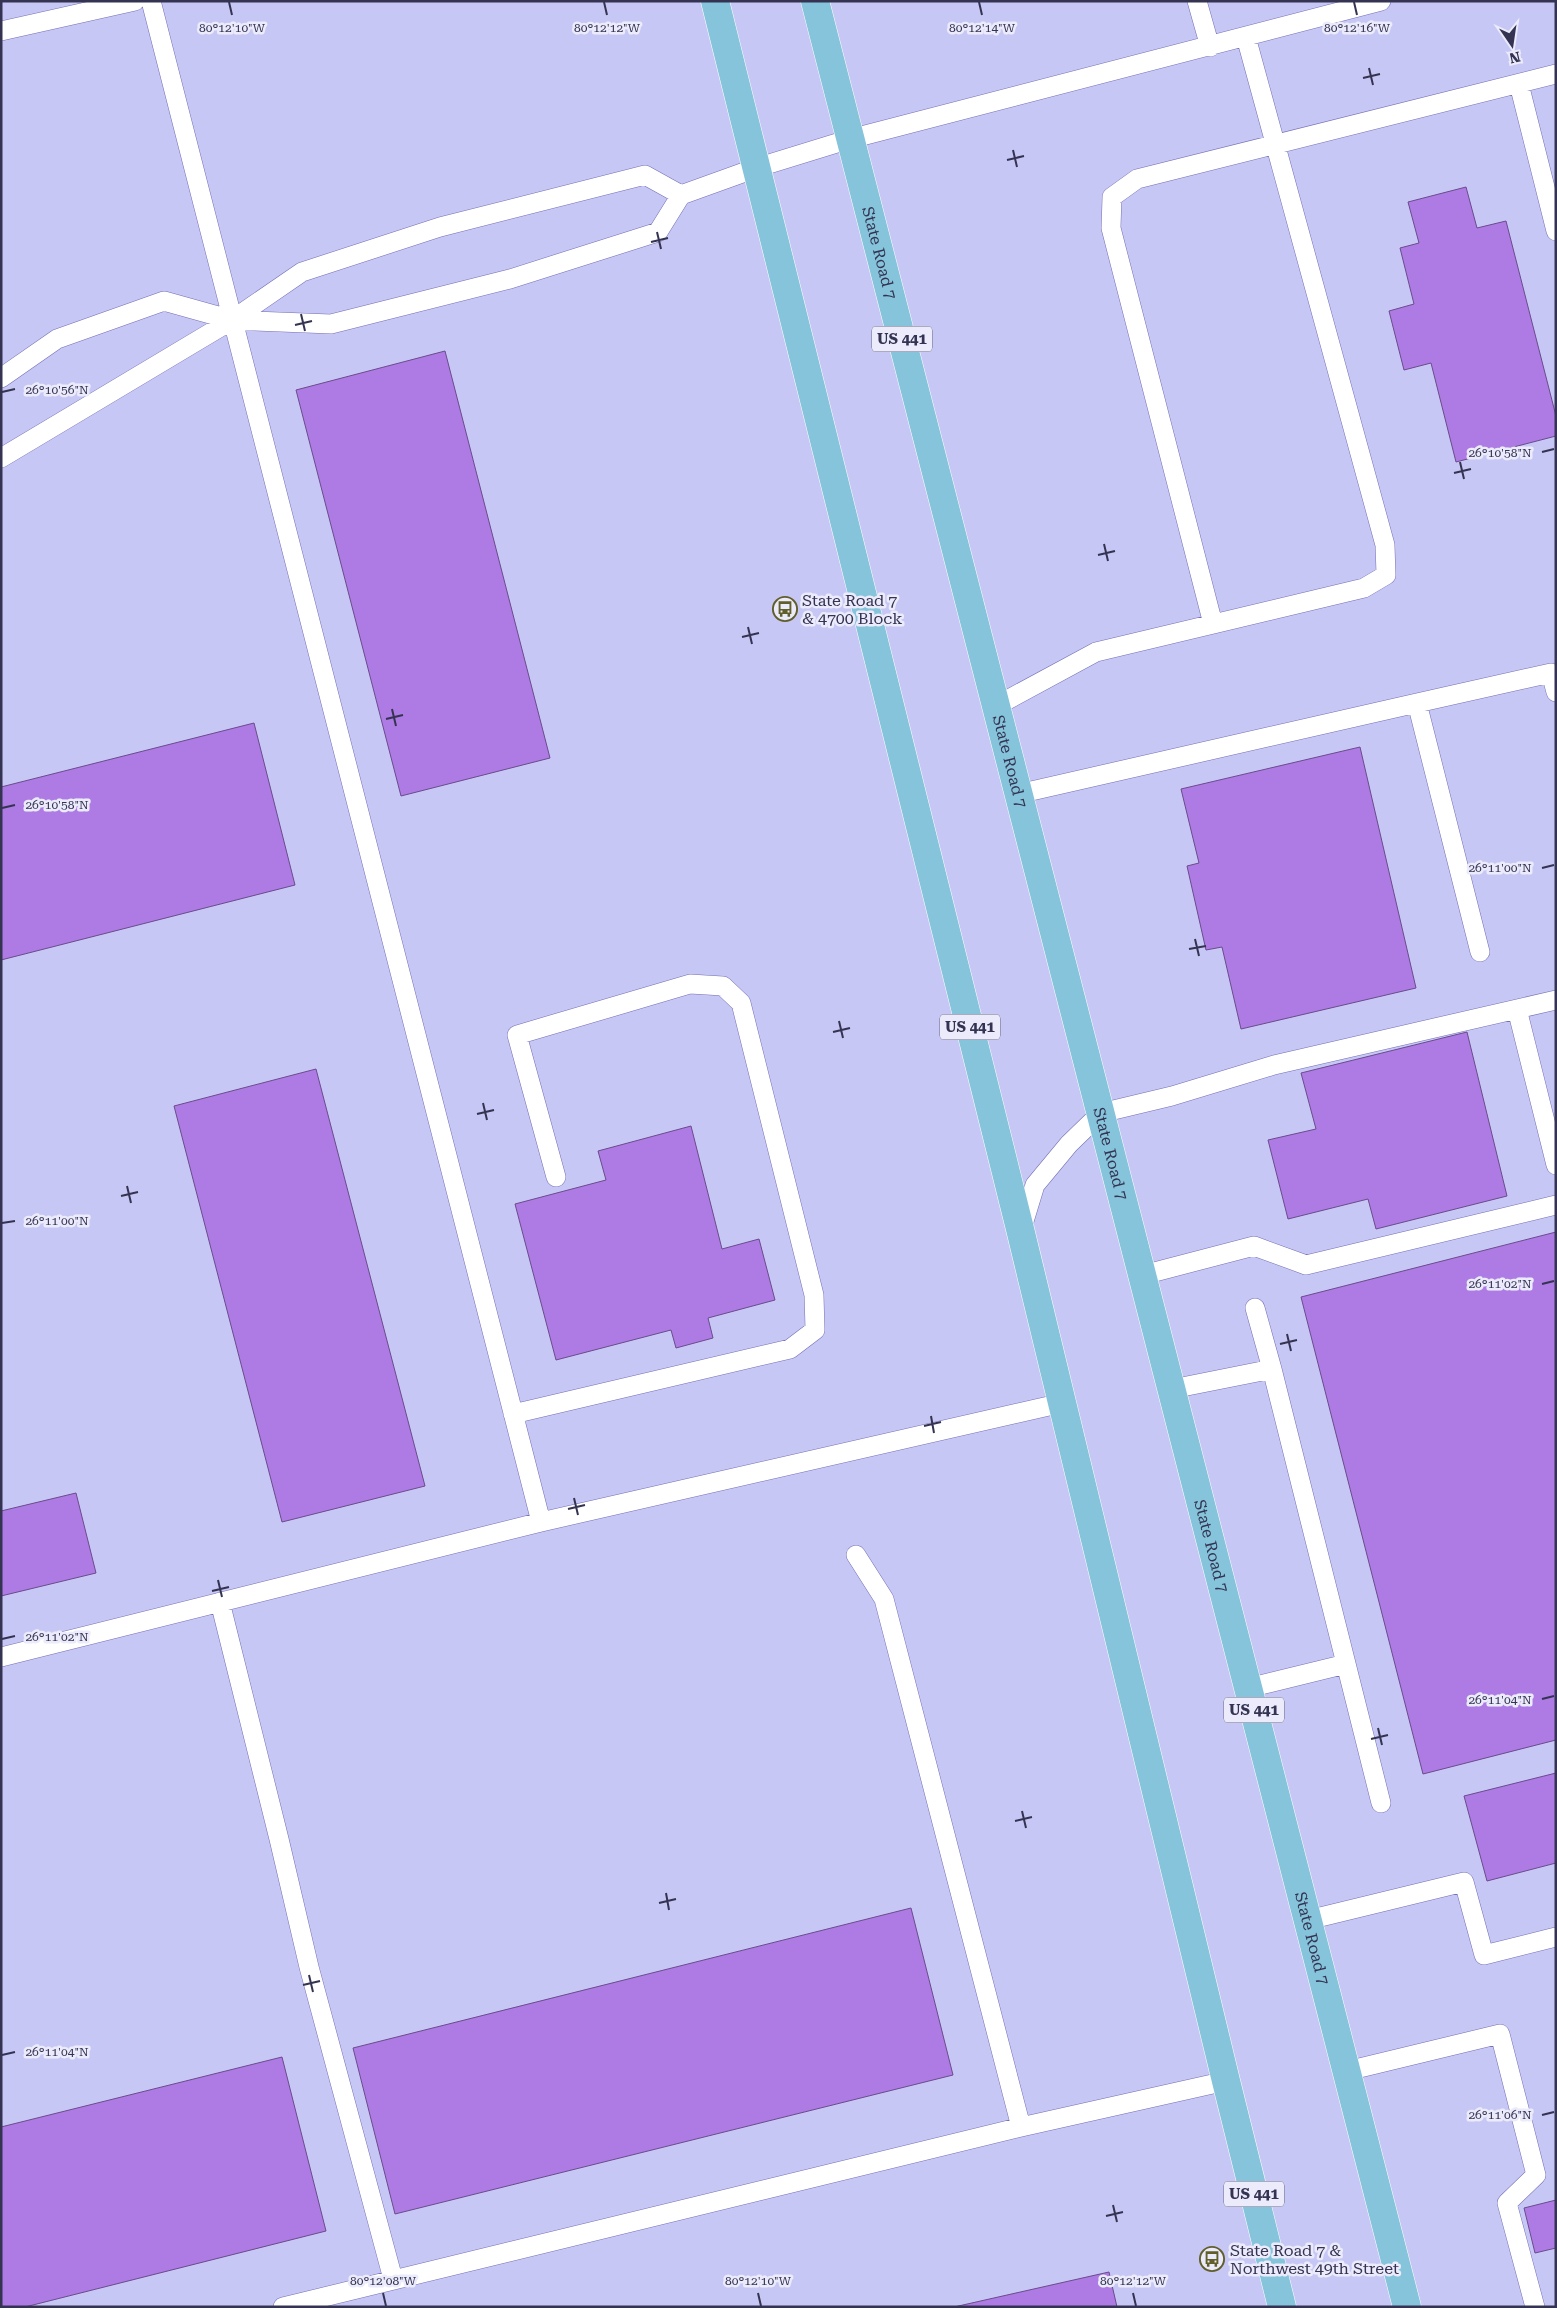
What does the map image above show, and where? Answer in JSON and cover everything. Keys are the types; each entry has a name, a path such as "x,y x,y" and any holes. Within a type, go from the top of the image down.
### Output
{"main road":[{"name":"US 441","path":"714,1 1021,1233 1282,2307"},
{"name":"State Road 7","path":"815,1 1408,2307"}],"lane":[{"path":"1,31 135,1"},
{"path":"152,1 232,320 541,1522"},
{"path":"1197,1 1210,47"},
{"path":"1,378 56,339 164,301 232,320 331,324 510,278 658,232 682,195 756,168 850,139 1210,47 1381,1"},
{"path":"996,706 1096,652 1364,588 1386,575 1385,545 1246,37"},
{"path":"1213,624 1111,228 1112,197 1137,179 1556,74"},
{"path":"1519,84 1556,231"},
{"path":"1,458 232,320 302,272 440,227 645,175 682,195"},
{"path":"1018,794 1551,672 1556,692"},
{"path":"1417,704 1480,952"},
{"path":"513,1414 790,1349 815,1330 814,1295 741,1002 723,986 690,984 517,1035 556,1177"},
{"path":"1021,1233 1035,1185 1069,1144 1101,1112 1172,1096 1274,1065 1556,1000"},
{"path":"1518,1009 1556,1165"},
{"path":"1143,1275 1254,1246 1306,1265 1556,1205"},
{"path":"1255,1308 1382,1803"},
{"path":"1172,1389 1272,1369"},
{"path":"1,1657 541,1522 1062,1403"},
{"path":"856,1555 884,1599 1022,2127"},
{"path":"220,1602 309,1967 393,2279"},
{"path":"1248,1688 1346,1664"},
{"path":"1308,1920 1464,1882 1484,1955 1556,1937"},
{"path":"1347,2071 1500,2034 1536,2175 1507,2203 1535,2307"},
{"path":"283,2307 1022,2127 1226,2081"}],"building":[{"path":"1466,187 1477,228 1506,221 1556,416 1556,436 1456,462 1431,363 1404,370 1389,311 1414,304 1400,248 1419,243 1408,202"},
{"path":"445,351 550,758 401,796 296,390"},
{"path":"254,723 295,885 1,960 1,787"},
{"path":"1360,747 1416,988 1241,1029 1222,947 1206,950 1187,866 1199,863 1181,789"},
{"path":"1467,1032 1507,1196 1376,1229 1368,1199 1288,1219 1268,1140 1316,1129 1301,1073"},
{"path":"316,1069 425,1486 282,1522 174,1106"},
{"path":"691,1126 722,1249 759,1239 775,1300 708,1318 713,1338 676,1348 671,1330 556,1360 515,1204 606,1180 598,1151"},
{"path":"1556,1232 1556,1740 1423,1774 1301,1297"},
{"path":"76,1493 96,1573 1,1596 1,1511"},
{"path":"1556,1773 1556,1863 1487,1881 1464,1796"},
{"path":"911,1908 953,2075 395,2214 353,2048"},
{"path":"282,2057 326,2231 25,2307 1,2307 1,2127"},
{"path":"1556,2200 1556,2248 1535,2253 1524,2208"},
{"path":"1109,2272 1117,2307 954,2307"}],"place":[{"name":"State Road 7 & 4700 Block","path":"785,609"},
{"name":"State Road 7 & Northwest 49th Street","path":"1212,2259"}]}
